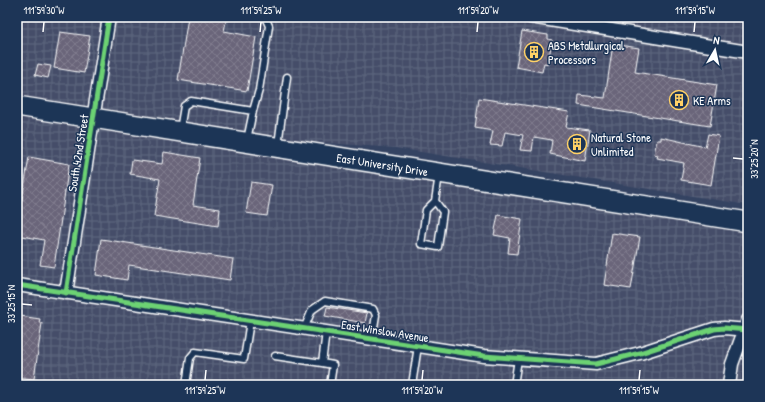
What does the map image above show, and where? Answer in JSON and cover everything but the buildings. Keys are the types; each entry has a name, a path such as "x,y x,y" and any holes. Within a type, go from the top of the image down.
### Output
{"main road":[{"name":"East University Drive","path":"17,106 748,222"}],"street":[{"name":"South 42nd Street","path":"66,293 109,17"},
{"path":"531,17 748,52"},
{"name":"East Winslow Avenue","path":"17,285 484,356 596,364 640,354 714,329 747,326"},
{"path":"729,385 732,364 747,326"}],"lane":[{"path":"247,142 259,90 269,26 265,17"},
{"path":"278,147 287,77"},
{"path":"180,131 184,106 188,102 253,111"},
{"path":"435,202 443,212 438,247 421,244 426,210 435,202 439,173"},
{"path":"304,329 312,310 325,301 365,307 373,309 376,316 372,340"},
{"path":"186,385 190,358 195,352 244,358 250,321"},
{"path":"322,363 326,332"},
{"path":"412,385 418,346"},
{"path":"275,356 333,365 330,385"},
{"path":"514,385 518,359"}],"shaded area":[{"path":"17,17 748,17 748,205 396,148 100,127 748,232 748,385 17,385"}],"cycle path":[{"path":"66,293 109,17"},
{"path":"17,285 484,356 596,364 640,353 714,329 724,328 748,330"}],"place":[{"name":"ABS Metallurgical Processors","path":"534,52"},
{"name":"KE Arms","path":"679,100"},
{"name":"Natural Stone Unlimited","path":"577,144"}]}
